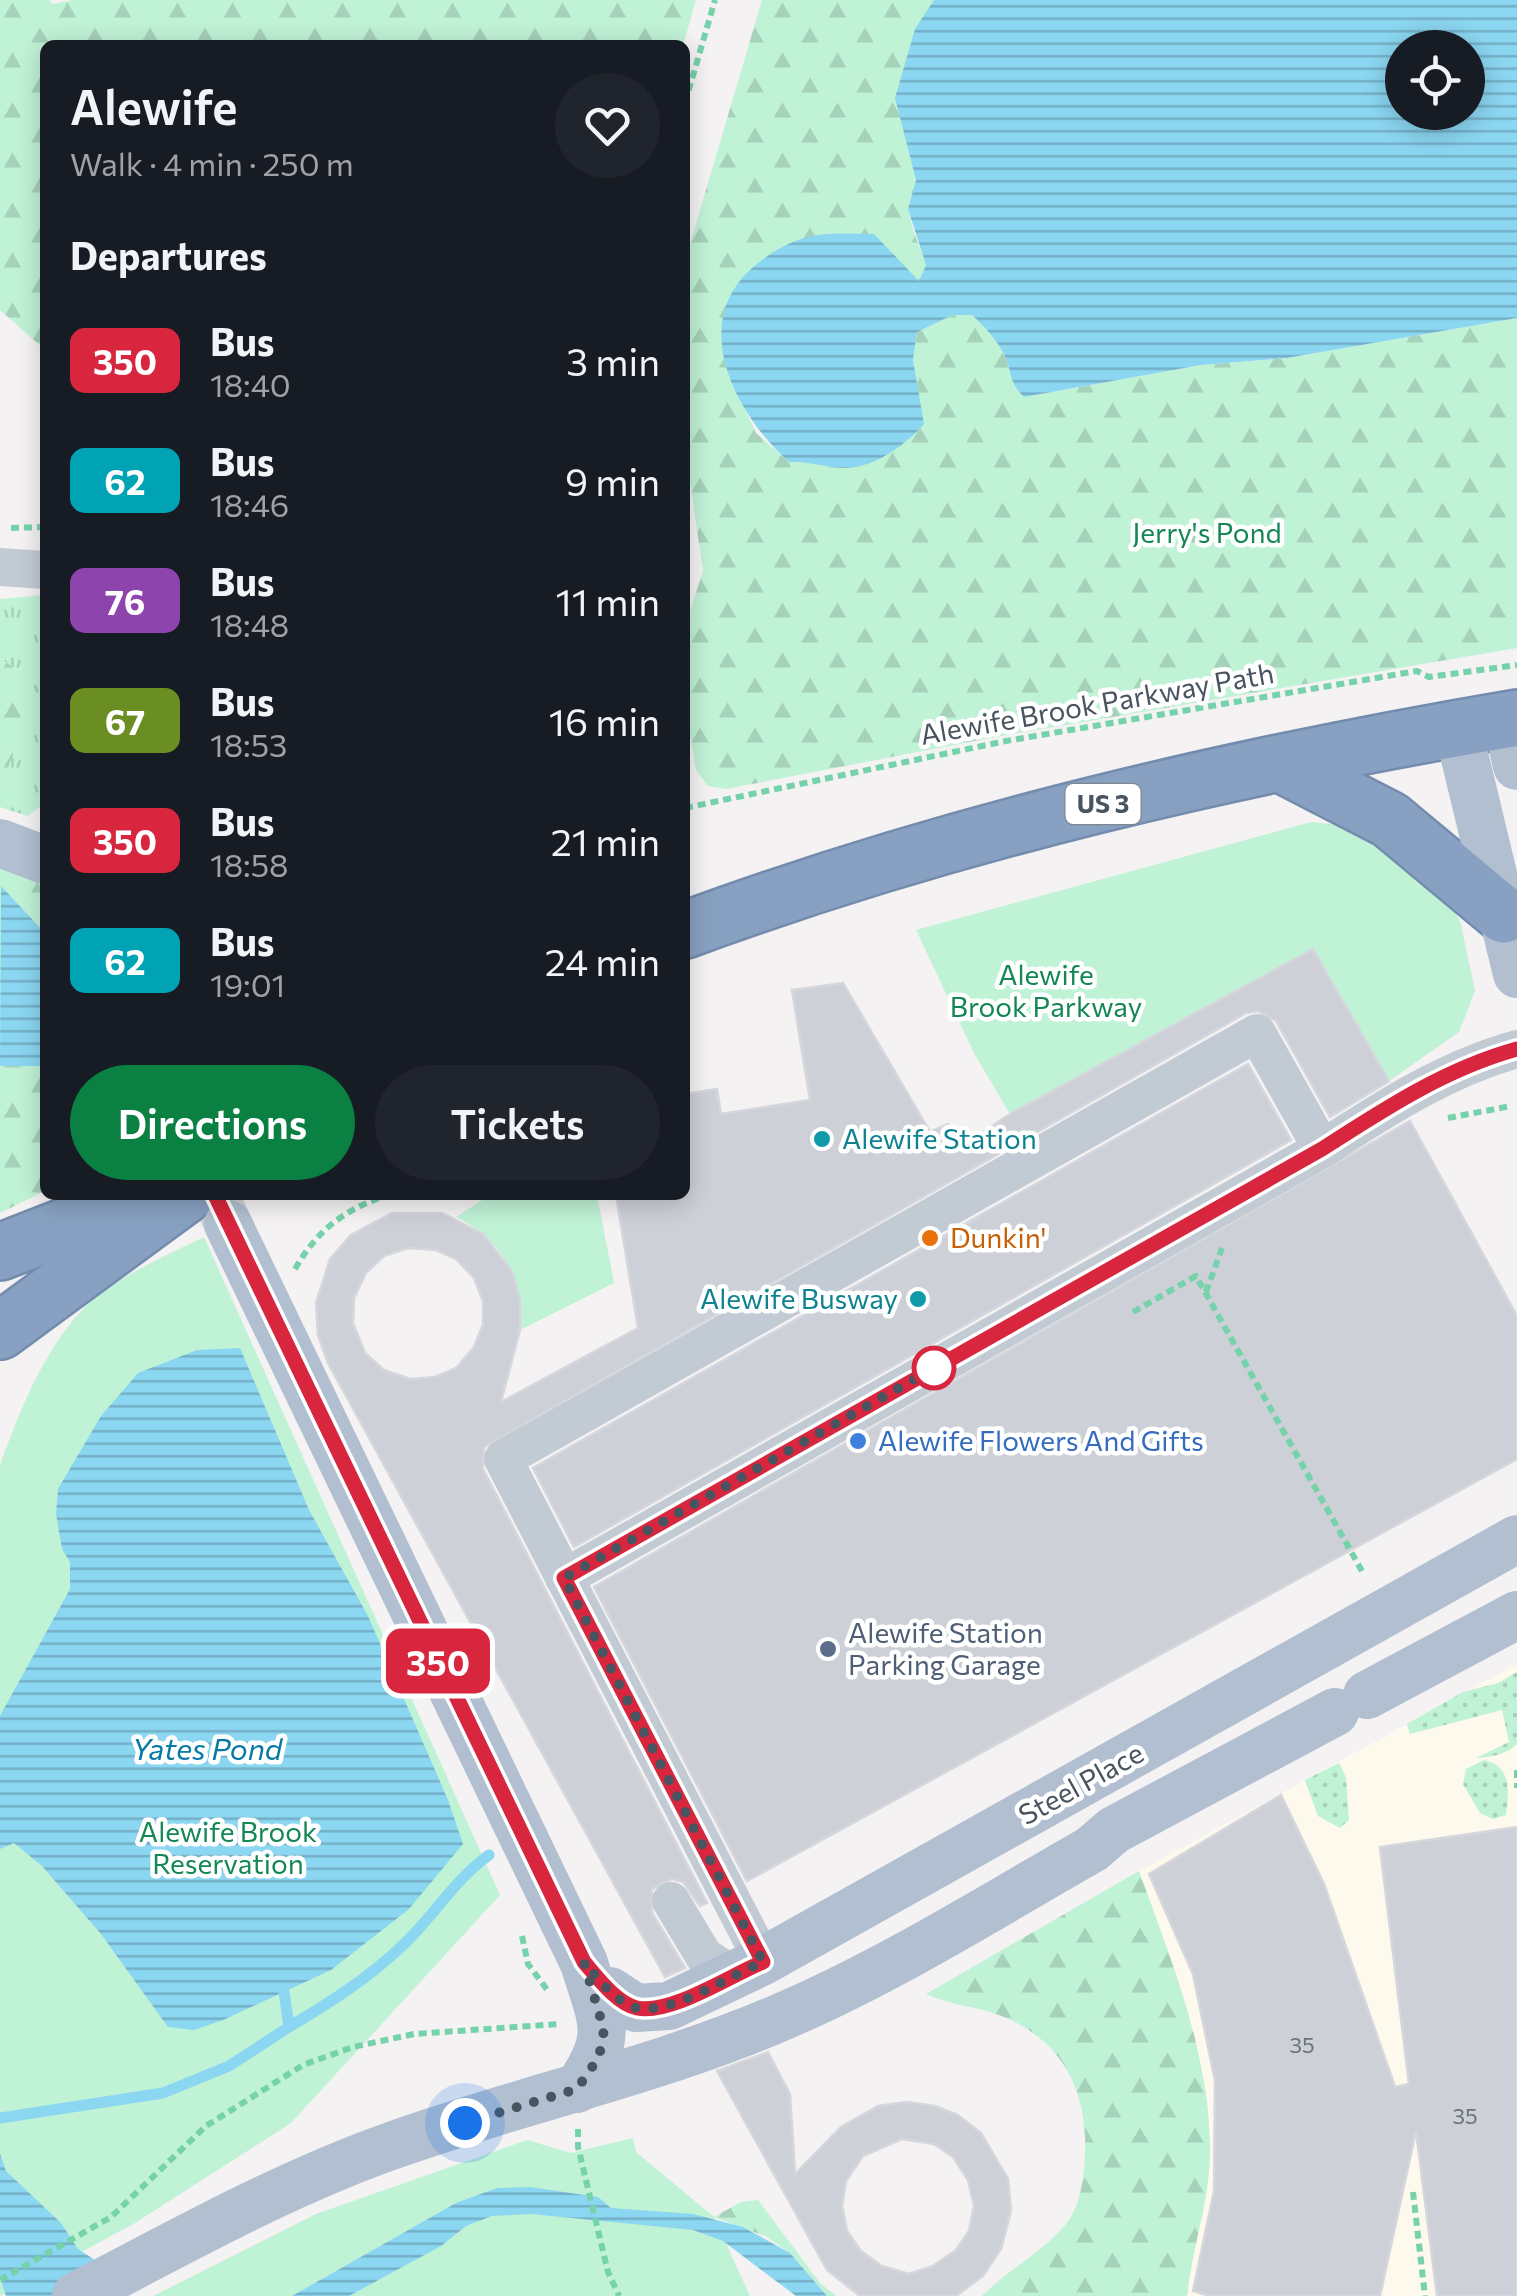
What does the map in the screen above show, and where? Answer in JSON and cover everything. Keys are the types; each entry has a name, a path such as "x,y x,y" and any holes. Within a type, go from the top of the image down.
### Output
{"highway":[{"name":"US 3","path":"691,928 951,842 1283,765 1500,733"},
{"path":"1283,765 1390,820 1504,916"},
{"path":"0,1252 133,1200"},
{"path":"0,1331 112,1252 207,1209"},
{"path":"0,1269 52,1232"},
{"path":"0,1378 46,1312 112,1252"}],"main road":[{"path":"1500,733 1504,916 1517,974"},
{"path":"0,843 40,858"},
{"path":"207,1209 610,1987 598,2083"},
{"name":"Steel Place","path":"610,1987 669,2006 748,1968 1517,1539"},
{"name":"Steel Place","path":"76,2296 285,2190 390,2146 598,2083 789,2014 877,1970 1092,1849 1152,1810 1517,1615"}],"street":[{"path":"0,567 40,570"},
{"path":"748,1968 564,1578 503,1459 1257,1034 1322,1149"},
{"path":"564,1578 1322,1149 1399,1099 1475,1060 1517,1049"},
{"path":"671,1901 704,1956 748,1968"}],"path":[{"path":"690,86 715,0"},
{"path":"0,528 40,528"},
{"name":"Alewife Brook Parkway Path","path":"690,807 1006,741 1417,671 1429,677 1517,665"},
{"path":"291,1277 323,1230 354,1206 373,1200"},
{"path":"1206,1293 1226,1237"},
{"path":"1132,1312 1196,1276 1362,1571"},
{"path":"1517,1770 1517,1788"},
{"path":"0,2280 98,2225 206,2126 303,2066 354,2047 414,2034 560,2024"},
{"path":"578,2147 608,2272 619,2296"},
{"path":"1413,2192 1425,2296"}],"shaded area":[{"path":"1517,1664 1517,2296 1187,2296 1211,2155 1207,2095 1179,1982 1139,1871"}],"green space":[{"path":"0,0 50,0 52,4 73,0 696,0 684,40 40,40 40,346 0,310"},
{"name":"Jerry's Pond","path":"762,0 934,0 911,48 903,85 915,180 909,213 926,265 919,282 911,275 742,403 756,433 789,462 817,461 846,468 923,424 913,360 917,332 953,315 972,315 997,342 1014,384 1024,397 1201,365 1287,358 1517,318 1517,648 995,737 726,789 708,786 696,770 690,736 690,611 703,571 690,481 690,244"},
{"path":"40,595 40,807 27,816 0,807 0,785 29,716 14,668 0,658 0,599"},
{"path":"0,658 14,668 30,716 0,785"},
{"name":"Alewife Brook Parkway","path":"1311,822 1351,826 1446,891 1461,925 1475,991 1459,1032 1389,1081 1312,949 1010,1114 975,1055 916,930"},
{"path":"0,865 25,870 40,885 40,1193 0,1213"},
{"path":"482,1200 598,1200 614,1283 520,1330 518,1294 507,1263 486,1237 456,1217"},
{"name":"Alewife Brook Reservation","path":"204,1237 500,1895 291,2123 135,2223 0,2296 0,1465 45,1362 84,1308 125,1277"},
{"path":"1517,1672 1517,1744 1508,1751 1476,1758 1509,1742 1502,1710 1410,1734 1407,1724 1463,1692 1498,1683"},
{"path":"1484,1760 1500,1768 1507,1781 1506,1815 1493,1819 1480,1813 1463,1784 1466,1769"},
{"path":"1339,1763 1346,1777 1349,1820 1340,1828 1318,1816 1305,1780"},
{"path":"1139,1871 1187,2009 1204,2079 1210,2152 1187,2296 982,2296 1050,2241 1074,2212 1084,2169 1083,2117 1072,2079 1036,2035 999,2015 926,1994"},
{"path":"633,2138 636,2152 714,2217 750,2296 153,2296 316,2214 527,2140 571,2153"},
{"path":"758,2200 820,2283 836,2296 827,2296 790,2253 767,2237 714,2217 741,2202"}],"water":[{"path":"934,0 1517,0 1517,318 1287,358 1201,365 1024,397 1014,384 997,342 972,315 953,315 917,332 913,360 924,424 908,440 889,454 857,467 789,462 769,442 736,393 721,338 724,312 736,287 757,264 790,243 820,235 874,234 919,281 926,265 908,209 916,180 895,98 915,29"},
{"path":"1,886 40,928 40,1066 0,1066"},
{"name":"Yates Pond","path":"240,1348 309,1510 368,1616 448,1800 463,1844 409,1909 331,1970 194,2030 168,2027 101,1934 42,1866 14,1843 0,1849 0,1716 70,1589 70,1562 62,1549 56,1514 58,1489 101,1416 138,1373 197,1350"},
{"path":"0,2154 6,2171 61,2223 78,2249 95,2260 115,2296 6,2296 0,2278"},
{"path":"530,2187 598,2197 611,2208 693,2214 743,2227 790,2253 827,2296 796,2296 723,2241 693,2230 531,2214 492,2216 466,2226 441,2246 349,2296 292,2296 456,2203 497,2188"}],"building":[{"path":"1313,949 1389,1081 1330,1117 1276,1021 1258,1011 1246,1013 484,1447 483,1469 707,1903 700,1906 683,1882 672,1879 652,1889 652,1913 685,1968 665,1977 328,1363 318,1335 316,1303 330,1259 351,1235 392,1213 442,1213 483,1234 512,1271 520,1301 520,1330 501,1402 638,1328 617,1200 690,1200 690,1093 717,1089 721,1114 810,1100 792,990 843,983 930,1132 948,1124 963,1145 1010,1114","holes":["408,1248 436,1250 456,1259 474,1278 483,1301 483,1324 474,1347 456,1368 435,1377 410,1379 384,1370 365,1353 353,1323 354,1298 366,1273 384,1256"]},
{"path":"1248,1064 1291,1140 574,1547 533,1468"},
{"path":"1410,1121 1517,1316 1517,1459 747,1881 594,1587"},
{"path":"1281,1795 1324,1884 1395,2087 1409,2084 1380,1847 1517,1827 1517,2296 1437,2296 1416,2131 1380,2296 1210,2296 1193,2291 1214,2191 1215,2081 1193,1974 1149,1874"},
{"path":"768,2052 790,2094 795,2174 841,2127 878,2106 907,2102 935,2106 958,2115 981,2133 1008,2179 1011,2211 1001,2249 983,2276 956,2296 860,2296 827,2270 717,2071","holes":["902,2139 934,2144 953,2157 968,2180 974,2206 969,2231 956,2250 933,2266 909,2274 882,2266 861,2251 847,2231 842,2206 846,2181 863,2156"]}],"waterway":[{"path":"289,2027 390,1957 489,1855"},
{"path":"0,2118 163,2093 229,2066 289,2027 284,1992"}],"tunnel":[{"path":"217,1200 228,1224"}],"bus line":[{"name":"350","path":"217,1200 584,1962 610,1991 636,2008 669,2006 763,1962 564,1578 1322,1149 1399,1099 1475,1060 1517,1049"}],"place":[{"name":"Alewife Station","path":"822,1139"},
{"name":"Dunkin'","path":"930,1238"},
{"name":"Alewife Busway","path":"918,1299"},
{"name":"Alewife Flowers And Gifts","path":"858,1441"},
{"name":"Alewife Station Parking Garage","path":"828,1649"}],"route":[{"path":"465,2123 577,2089 599,2057 604,2030 584,1962 610,1991 636,2008 669,2006 763,1962 564,1578 943,1363 934,1368"}]}
